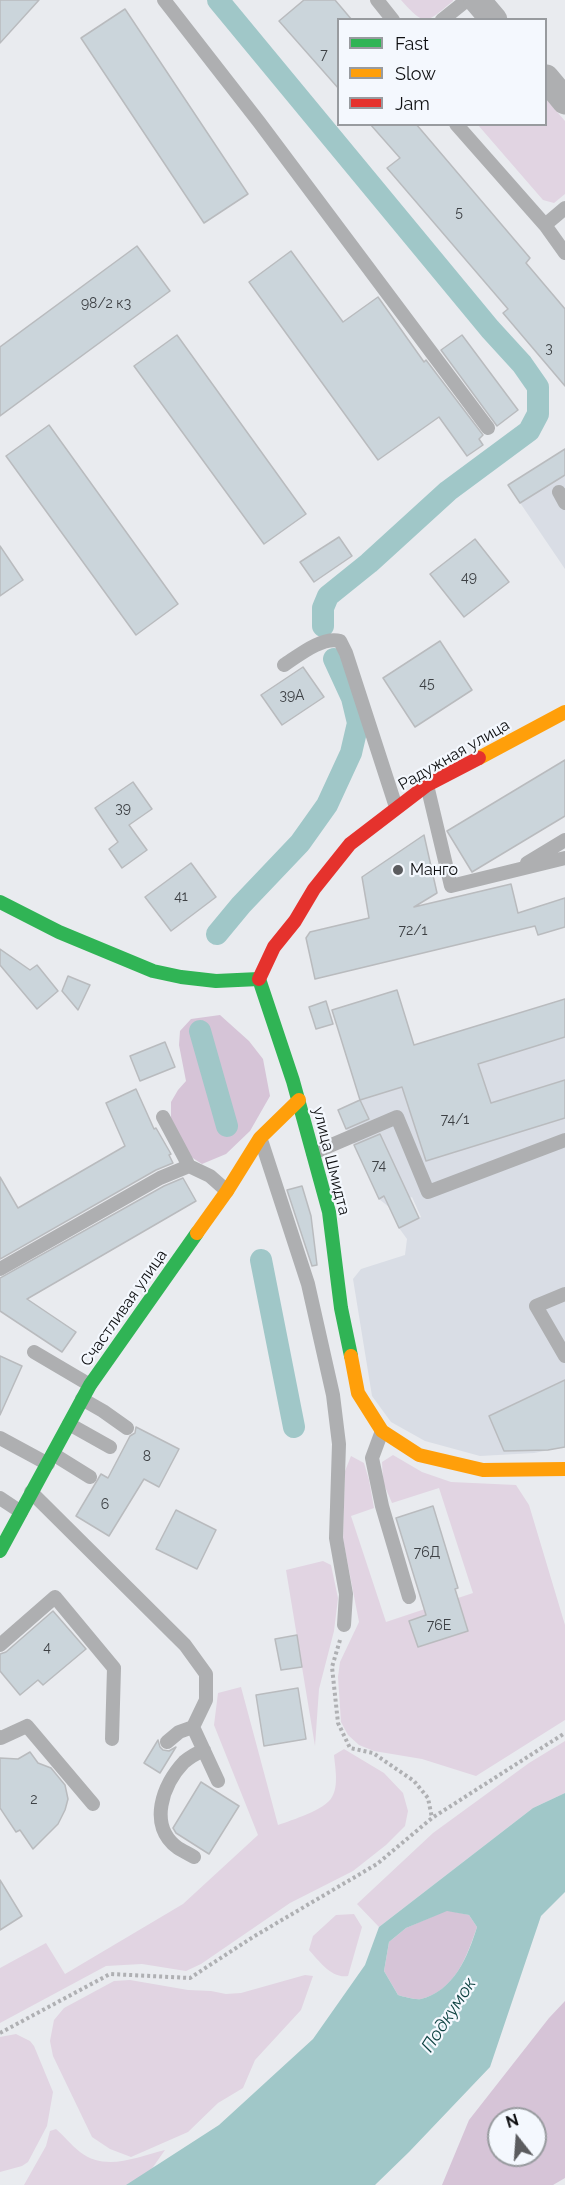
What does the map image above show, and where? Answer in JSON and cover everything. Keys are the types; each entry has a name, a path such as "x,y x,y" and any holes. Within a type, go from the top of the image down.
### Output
{"street":[{"path":"477,0 492,18"},
{"path":"547,79 565,101"},
{"name":"Радужная улица","path":"259,979 274,947 295,921 314,889 350,844 427,785 565,712"},
{"path":"0,902 58,932 153,971 216,981 259,979"},
{"name":"улица Шмидта","path":"259,979 299,1100 329,1212 341,1308 358,1394 382,1431 419,1455 483,1470 565,1469"},
{"name":"Счастливая улица","path":"0,1551 90,1385 227,1191 261,1138 299,1100"}],"lane":[{"path":"164,0 259,122 488,428"},
{"path":"377,0 391,18"},
{"path":"444,18 467,0"},
{"path":"458,126 545,225 565,253"},
{"path":"545,225 565,208"},
{"path":"284,665 321,644 334,640 340,641 346,653 396,807"},
{"path":"427,785 451,886 565,858"},
{"path":"515,870 565,840"},
{"path":"164,1117 189,1167 210,1176 227,1191"},
{"path":"313,1153 397,1118 428,1192 565,1140"},
{"path":"261,1138 308,1284 333,1395 339,1444 336,1538 346,1594 345,1625"},
{"path":"0,1269 160,1178 189,1167"},
{"path":"565,1293 536,1306 565,1356"},
{"path":"34,1352 90,1385"},
{"path":"82,1400 127,1428"},
{"path":"69,1424 110,1448"},
{"path":"382,1431 372,1458 382,1506 409,1597"},
{"path":"0,1438 90,1477"},
{"path":"31,1492 185,1644 206,1674 206,1700 193,1727 178,1732 167,1742"},
{"path":"0,1498 21,1512"},
{"path":"0,1649 55,1597 114,1668 112,1739"},
{"path":"0,1737 27,1726 93,1804"},
{"path":"193,1727 218,1781"},
{"path":"194,1857 176,1847 166,1834 161,1821 160,1808 174,1774 186,1760 204,1749"}],"path":[{"path":"345,1625 332,1667 338,1723 350,1748 373,1753 414,1781 428,1798 432,1818"},
{"path":"0,2033 110,1974 190,1978 253,1937 377,1864 432,1818 565,1733"}],"shaded area":[{"path":"401,0 453,0 431,18 421,18"},
{"path":"547,100 565,121 565,194 554,203 543,200 479,126 547,126"},
{"path":"565,449 565,569 508,485"},
{"path":"220,1015 249,1041 263,1059 270,1096 250,1131 226,1154 202,1164 185,1153 171,1122 171,1102 186,1081 179,1045 180,1031 191,1019"},
{"path":"565,1037 565,1447 534,1453 480,1456 425,1441 391,1422 372,1396 353,1279 361,1269 405,1255 407,1239 399,1228 421,1217 412,1197 389,1207 379,1199 338,1110 360,1100"},
{"path":"393,1455 422,1472 451,1482 516,1485 529,1505 565,1625 565,1720 476,1776 422,1759 374,1751 359,1745 348,1735 341,1722 338,1677 340,1662 359,1622 343,1539 345,1471 351,1456 364,1463 369,1480 374,1508 351,1516 386,1622 473,1593 439,1488 392,1503 383,1482 382,1462"},
{"path":"323,1561 331,1565 338,1598 334,1631 319,1689 315,1746 286,1570"},
{"path":"241,1687 278,1825 308,1814 328,1802 335,1787 334,1755 344,1749 384,1773 403,1793 408,1811 405,1826 386,1845 353,1871 290,1903 201,1964 186,1971 142,1964 106,1966 0,2023 0,1968 46,1943 65,1974 183,1904 258,1835 214,1725 218,1693"},
{"path":"565,1741 565,1793 533,1808 379,1927 357,1904 433,1833 529,1763"},
{"path":"447,1910 469,1915 477,1927 458,1971 443,1988 433,1995 419,1999 398,1995 384,1971 389,1942 406,1928"},
{"path":"354,1914 362,1927 348,1976 337,1975 326,1968 309,1950 313,1936 336,1915"},
{"path":"305,1975 313,1976 301,2010 255,2060 243,2088 218,2103 188,2132 131,2157 110,2149 92,2137 53,2056 50,2041 54,2020 64,2008 114,1981 130,1980 226,1994 241,1993"},
{"path":"565,2001 565,2178 553,2185 442,2185 469,2120"},
{"path":"16,2034 30,2041 34,2046 53,2092 47,2126 28,2162 0,2172 0,2037"},
{"path":"56,2129 80,2152 100,2161 121,2161 165,2150 151,2170 128,2185 24,2185 46,2146 50,2131"}],"water":[{"name":"Подкумок","path":"565,1793 565,1892 541,1916 490,2067 375,2185 126,2185 219,2125 313,2039 365,1965 379,1927 533,1808","holes":["447,1911 469,1915 477,1927 464,1960 451,1980 433,1995 421,1999 398,1995 384,1971 389,1942 406,1928"]}],"building":[{"path":"0,0 39,0 0,43"},
{"path":"304,0 335,0 350,18 337,18 337,87 279,21"},
{"path":"125,9 248,194 204,223 81,38"},
{"path":"372,126 418,126 530,258 526,263 565,309 565,386 503,313 508,309 387,168 400,158"},
{"path":"137,246 170,291 0,416 0,347"},
{"path":"291,251 343,322 378,297 424,362 426,360 483,435 479,439 483,445 467,456 439,417 378,460 249,282"},
{"path":"177,335 306,514 264,544 134,366"},
{"path":"462,335 518,410 497,426 441,350"},
{"path":"49,425 178,604 136,635 6,456"},
{"path":"565,449 565,475 520,503 508,485"},
{"path":"339,537 352,556 314,582 300,562"},
{"path":"475,539 509,582 464,617 430,574"},
{"path":"0,546 23,580 0,596"},
{"path":"440,641 472,690 415,727 383,678"},
{"path":"303,667 324,697 282,725 261,695"},
{"path":"565,760 565,816 472,872 447,831"},
{"path":"133,782 152,809 129,825 147,850 122,868 109,849 118,842 95,808"},
{"path":"424,835 437,893 414,907 511,884 518,913 565,898 565,927 538,935 535,926 315,979 306,938 310,932 369,918 362,877"},
{"path":"191,863 216,897 171,931 145,897"},
{"path":"0,949 30,970 37,965 58,991 37,1009 0,965"},
{"path":"68,976 90,985 78,1010 62,991"},
{"path":"397,990 414,1045 565,999 565,1037 478,1064 491,1103 565,1080 565,1118 426,1161 402,1087 360,1100 332,1010"},
{"path":"326,1001 333,1024 316,1029 309,1007"},
{"path":"165,1042 175,1067 140,1081 130,1056"},
{"path":"136,1089 154,1129 156,1128 171,1154 169,1155 173,1163 156,1170 0,1259 0,1177 18,1208 125,1146 106,1103"},
{"path":"360,1100 369,1119 346,1129 338,1110"},
{"path":"380,1134 419,1218 399,1228 384,1196 379,1199 354,1145"},
{"path":"183,1178 196,1201 27,1299 76,1332 62,1352 0,1311 0,1278 164,1186"},
{"path":"302,1186 311,1216 317,1265 312,1266 287,1190"},
{"path":"0,1356 22,1366 0,1415"},
{"path":"565,1380 565,1447 548,1450 504,1451 489,1416"},
{"path":"136,1427 179,1449 159,1487 144,1479 109,1536 76,1516 101,1474 108,1478 130,1436 135,1433"},
{"path":"433,1506 458,1588 455,1589 468,1631 418,1647 409,1621 426,1615 396,1518"},
{"path":"176,1510 216,1530 197,1569 156,1549"},
{"path":"53,1611 86,1649 43,1685 38,1680 20,1695 0,1671 0,1654 6,1652"},
{"path":"297,1635 302,1667 281,1670 275,1639"},
{"path":"298,1688 306,1739 264,1746 256,1695"},
{"path":"158,1740 163,1750 169,1751 176,1747 160,1773 144,1763"},
{"path":"30,1752 38,1763 51,1768 65,1785 68,1799 58,1824 33,1849 20,1830 16,1832 0,1808 0,1758 18,1759"},
{"path":"201,1782 239,1806 209,1854 176,1833 173,1828"},
{"path":"0,1880 22,1916 0,1930"}],"waterway":[{"path":"218,0 490,329 522,364 538,387 538,414 529,431 448,491 369,563 328,596 323,608 323,626"},
{"path":"217,934 241,905 300,843 327,805 351,753 358,723 352,698 334,659"},
{"path":"200,1031 227,1126"},
{"path":"261,1260 294,1427"}],"traffic: fast":[{"path":"0,902 59,932 153,971 216,981 259,979"},
{"path":"259,979 293,1081 329,1212 341,1308 351,1356"},
{"path":"0,1551 90,1385 197,1233"}],"traffic: slow":[{"path":"479,758 565,712"},
{"path":"197,1233 260,1138 299,1100"},
{"path":"351,1356 358,1393 382,1431 419,1455 483,1470 565,1469"}],"traffic: jam":[{"path":"259,979 274,947 295,921 314,889 350,844 427,785 479,758"}],"place":[{"name":"Манго","path":"398,870"}]}
